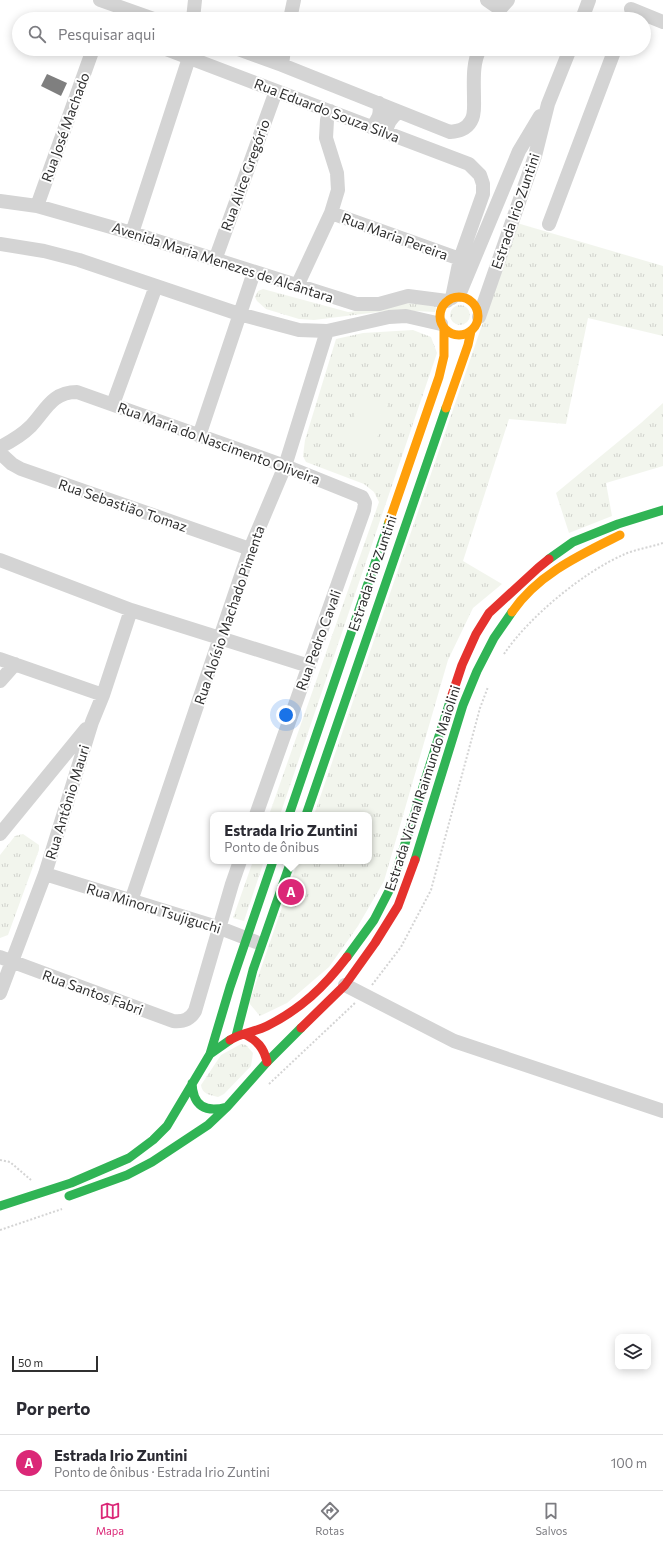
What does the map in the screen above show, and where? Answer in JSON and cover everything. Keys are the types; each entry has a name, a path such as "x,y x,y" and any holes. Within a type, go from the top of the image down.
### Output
{"main road":[{"path":"465,297 475,305 479,317 475,327 471,331 466,334 454,335 443,326 440,311 452,298 465,297"},
{"name":"Estrada Irio Zuntini","path":"290,812 439,377 444,356 443,326"},
{"name":"Estrada Irio Zuntini","path":"307,812 471,331"},
{"name":"Estrada Vicinal Raimundo Maiolini","path":"210,1054 225,1042 270,1024 287,1015 310,999 332,977 374,920 392,885 462,665 476,634 489,613 538,568 574,542 618,524 663,510"},
{"name":"Estrada Vicinal Raimundo Maiolini","path":"64,1198 127,1175 152,1162 208,1125 227,1108 267,1062 345,985 375,944 398,906 410,876 463,705 477,671 494,638 518,603 544,577 580,555 626,532"},
{"path":"0,1206 70,1183 129,1158 153,1140 167,1126 210,1054 230,987 272,864"},
{"path":"267,1062 266,1054 258,1041 252,1037 240,1035 243,1003 261,944 290,864"},
{"path":"192,1083 194,1098 198,1104 212,1110 227,1108"}],"street":[{"path":"194,12 195,0"},
{"path":"291,12 294,0"},
{"path":"487,0 501,9"},
{"path":"585,12 589,0"},
{"path":"104,1 135,12"},
{"path":"651,17 663,22"},
{"name":"Rua José Machado","path":"37,206 91,56"},
{"name":"Rua Eduardo Souza Silva","path":"184,56 469,164 477,170 482,179 484,189 482,200 460,259"},
{"path":"257,56 450,132 459,131 466,127 472,120 474,110 474,75 478,56"},
{"path":"282,65 283,56"},
{"name":"Estrada Irio Zuntini","path":"479,317 535,156 548,104 567,56"},
{"path":"549,224 612,56"},
{"path":"132,233 189,58"},
{"name":"Rua Alice Gregório","path":"215,260 276,91"},
{"path":"371,127 378,119 380,114 378,103"},
{"name":"Estrada Irio Zuntini","path":"452,298 519,151 548,104"},
{"path":"297,286 331,213 336,198 338,181 335,164 328,148 326,138 327,120 330,111"},
{"path":"386,133 388,122 399,112"},
{"name":"Avenida Maria Menezes de Alcântara","path":"0,201 37,206 132,233 356,304 379,304 408,296 452,298"},
{"name":"Rua Maria Pereira","path":"331,213 460,259"},
{"path":"0,244 44,251 79,260 239,314 299,330 327,330 389,317 406,316 443,326"},
{"path":"452,298 460,259"},
{"path":"199,436 254,272"},
{"path":"113,404 156,286"},
{"name":"Rua Aloísio Machado Pimenta","path":"131,901 250,550 285,466 327,330"},
{"name":"Rua Maria do Nascimento Oliveira","path":"0,447 22,434 31,426 50,403 62,394 72,392 82,393 285,466 362,497 365,503 364,510"},
{"name":"Rua Sebastião Tomaz","path":"0,453 20,469 250,550"},
{"name":"Rua Pedro Cavali","path":"257,812 364,510"},
{"path":"0,560 131,610 309,666"},
{"name":"Rua Antônio Mauri","path":"0,994 6,959 45,874 92,722 103,695 131,610"},
{"path":"0,659 103,695"},
{"path":"0,681 15,664"},
{"path":"0,834 92,722"},
{"path":"220,928 239,864"},
{"name":"Rua Minoru Tsujiguchi","path":"45,874 220,928 261,944"},
{"name":"Rua Santos Fabri","path":"6,959 173,1021 182,1021 187,1020 195,1011 220,928"},
{"path":"345,985 454,1041 663,1111"}],"path":[{"path":"0,1160 10,1162 32,1182 35,1194"}],"green space":[{"path":"517,223 663,266 663,336 588,318 566,424 509,419 463,561 502,584 473,608 448,660 384,881 358,926 329,967 287,1003 260,1016 249,1003 297,864 372,864 372,812 315,812"},
{"path":"263,289 348,312 378,309 404,303 437,305 435,312 394,310 314,320 299,319 266,309 257,301 255,297 258,291"},
{"path":"460,305 467,308 470,315 467,322 460,325 453,322 450,315 453,308"},
{"path":"413,330 431,337 437,353 281,812 270,812 379,502 374,492 364,484 306,462 303,456 305,440 336,339 363,333"},
{"path":"361,395 388,404 373,451 346,443"},
{"path":"663,403 663,466 606,483 612,516 569,533 556,493"},
{"path":"23,834 39,845 39,850 8,935 0,938 0,855 15,836"},
{"path":"252,864 263,864 244,921 233,918"},
{"path":"241,1044 246,1045 253,1053 251,1066 224,1094 218,1097 209,1095 203,1090 201,1085 221,1055"}],"building":[{"path":"47,74 67,83 61,96 41,86"}],"traffic: fast":[{"path":"307,812 446,408"},
{"path":"549,559 573,542 618,524 663,510"},
{"path":"290,812 389,522"},
{"path":"415,860 463,705 477,671 494,638 512,612"},
{"path":"347,957 374,920 392,885 451,698"},
{"path":"210,1054 230,987 272,864"},
{"path":"236,1036 253,970 290,864"},
{"path":"69,1196 127,1175 152,1162 208,1125 227,1107 267,1062 301,1028"},
{"path":"0,1206 71,1183 129,1158 153,1140 167,1126 210,1054 230,1040"},
{"path":"192,1083 195,1097 202,1106 212,1109 227,1107"}],"traffic: slow":[{"path":"455,297 463,297 473,302 477,309 478,316 477,323 473,330 463,335 455,335 445,330 443,327 440,320 440,312 445,302 448,300 455,297"},
{"path":"389,522 439,377 444,356 444,329"},
{"path":"446,408 468,345 471,331"},
{"path":"512,612 522,599 547,576 575,558 620,535"}],"traffic: jam":[{"path":"451,698 462,665 476,634 489,613 549,559"},
{"path":"301,1028 345,985 375,943 398,906 415,860"},
{"path":"230,1040 267,1026 301,1005 321,988 347,957"},
{"path":"244,1034 253,1039 259,1045 267,1062"}],"place":[{"name":"Estrada Irio Zuntini","path":"291,892"}]}
